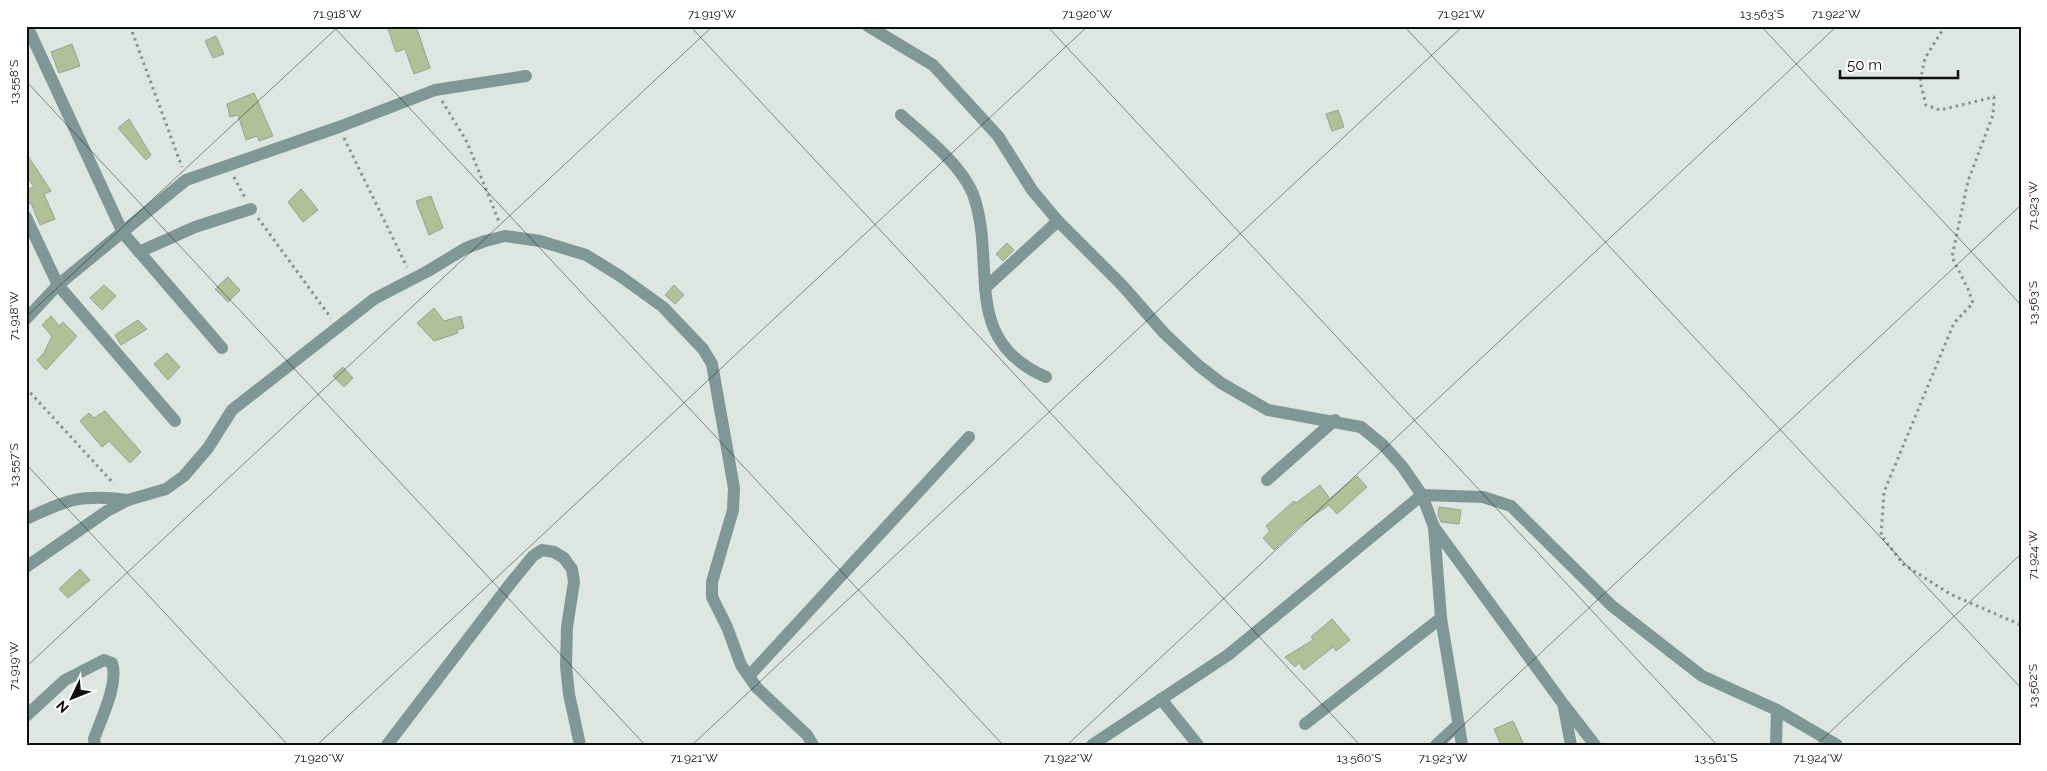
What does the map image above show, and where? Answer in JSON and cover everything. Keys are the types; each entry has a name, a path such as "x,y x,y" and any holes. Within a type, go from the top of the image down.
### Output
{"street":[{"path":"27,26 123,233 222,348"},
{"path":"868,26 933,65 998,136 1032,190 1058,220 1121,284 1164,333 1198,365 1221,383 1268,410 1297,416 1335,420 1361,427 1384,445 1402,466 1422,495 1434,527 1595,745"},
{"path":"26,319 58,285 186,180 339,128 435,90 526,76"},
{"path":"901,115 938,148 963,178 974,197 980,228 987,312 1008,352 1031,371 1046,377"},
{"path":"139,252 195,227 251,209"},
{"path":"26,217 58,285 176,421"},
{"path":"985,288 1058,220"},
{"path":"26,567 107,511 128,500 166,489 184,476 208,448 232,410 337,326 374,299 466,248 505,236 540,241 586,255 662,307 703,349 712,364 734,488 733,510 712,582 712,597 727,627 741,665 757,688 806,735 813,745"},
{"path":"1267,480 1335,420"},
{"path":"749,676 970,436"},
{"path":"1092,745 1228,655 1422,495 1483,497 1511,506 1612,606 1702,676 1776,710 1837,745"},
{"path":"26,520 78,498 97,496 128,500"},
{"path":"1434,527 1441,618 1462,745"},
{"path":"387,745 510,584 533,556 542,550 554,552 564,558 572,569 574,582 567,627 566,666 568,694 580,745"},
{"path":"1305,724 1441,618"},
{"path":"26,716 65,680 104,660 112,663 115,672 92,743"},
{"path":"1161,699 1198,745"},
{"path":"1564,705 1571,745"},
{"path":"1776,710 1776,745"},
{"path":"1436,745 1459,724"}],"path":[{"path":"130,26 186,180"},
{"path":"1945,26 1925,58 1920,82 1926,105 1940,110 1994,97 1993,115 1968,181 1952,257 1968,289 1973,304 1954,324 1884,492 1880,535 1903,564 1942,589 2021,625"},
{"path":"435,90 467,142 505,236"},
{"path":"339,128 413,279"},
{"path":"228,165 251,209 337,326"},
{"path":"26,388 128,500"}],"building":[{"path":"387,26 416,26 430,68 414,74 405,49 396,52"},
{"path":"216,36 224,54 213,58 205,41"},
{"path":"72,44 80,66 59,73 51,52"},
{"path":"254,93 273,136 259,141 257,136 246,140 238,115 230,117 227,104"},
{"path":"1338,110 1344,127 1332,131 1326,114"},
{"path":"129,119 151,155 146,160 118,128"},
{"path":"26,153 51,191 44,194 55,219 40,225 31,203 26,205 26,190 34,187 26,175"},
{"path":"301,189 318,210 303,222 288,202"},
{"path":"431,196 443,228 429,235 416,201"},
{"path":"1007,243 1014,250 1003,261 996,254"},
{"path":"228,277 240,290 228,302 215,289"},
{"path":"104,285 116,296 102,310 90,298"},
{"path":"674,285 684,295 675,304 665,295"},
{"path":"434,308 444,321 461,316 464,328 457,330 458,333 434,341 417,323"},
{"path":"51,316 59,326 63,322 77,336 46,370 37,360 44,353 52,336 42,325"},
{"path":"138,320 147,329 121,345 115,335"},
{"path":"167,353 180,367 168,380 154,364"},
{"path":"343,367 353,378 344,387 333,376"},
{"path":"105,411 141,452 130,463 109,441 102,447 80,421 89,413 94,418"},
{"path":"1357,476 1367,487 1337,514 1329,505 1300,525 1274,550 1263,538 1270,531 1266,526 1294,501 1296,503 1320,485 1330,499"},
{"path":"1439,507 1461,510 1459,524 1441,522 1438,515"},
{"path":"80,569 90,580 68,598 59,589"},
{"path":"1332,619 1350,640 1336,651 1333,647 1304,670 1299,663 1295,667 1285,657 1313,640 1311,637"},
{"path":"1513,721 1524,745 1501,745 1494,729"}]}
